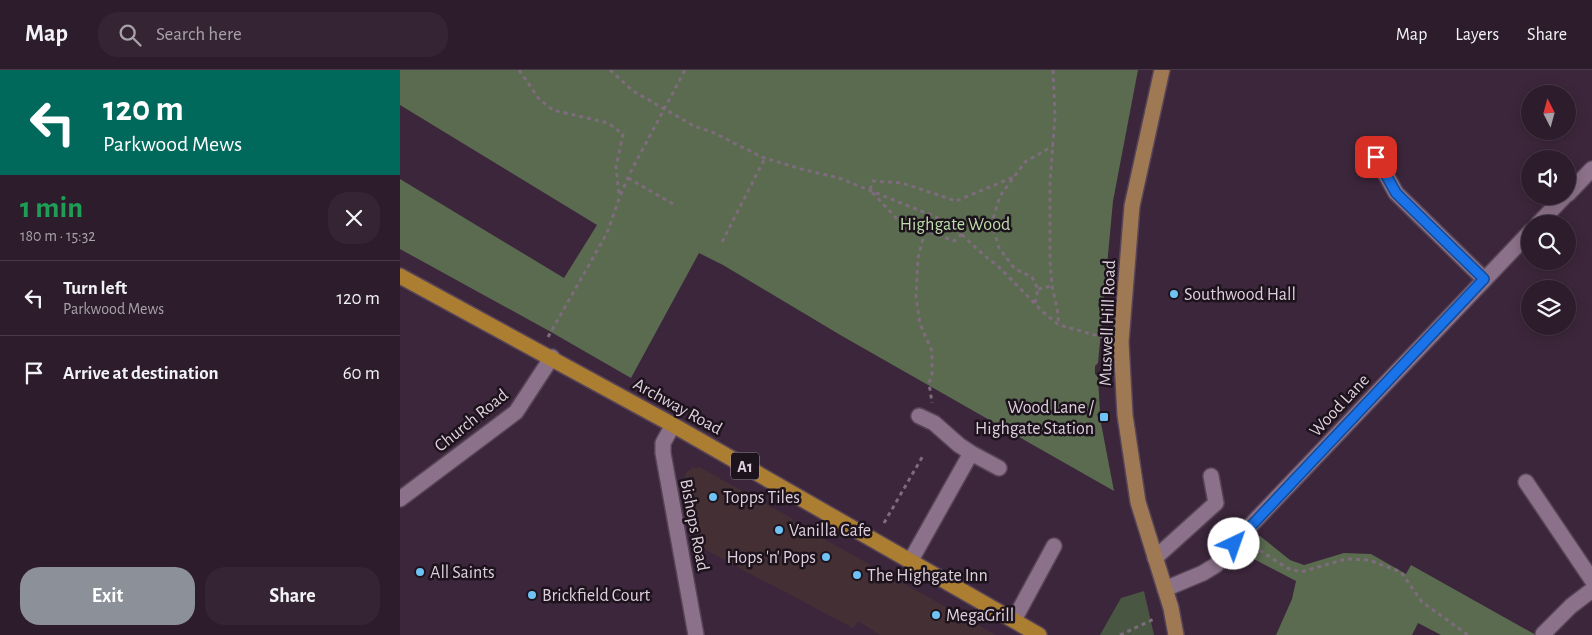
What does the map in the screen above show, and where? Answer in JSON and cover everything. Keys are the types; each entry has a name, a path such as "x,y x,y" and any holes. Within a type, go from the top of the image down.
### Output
{"highway":[{"name":"Archway Road","path":"400,276 673,424 1039,635"}],"main road":[{"name":"Muswell Hill Road","path":"1162,70 1132,206 1121,342 1124,415 1138,502 1165,589 1176,635"}],"street":[{"path":"1376,157 1396,193 1484,279"},
{"path":"1576,185 1592,169"},
{"path":"1547,215 1556,205"},
{"name":"Wood Lane","path":"1165,589 1203,573 1216,565 1240,537 1521,241"},
{"name":"Church Road","path":"400,499 516,412 552,358"},
{"path":"919,416 934,423 971,453 999,468"},
{"name":"Bishops Road","path":"673,424 663,443 663,453 696,635"},
{"path":"911,560 971,453"},
{"path":"1155,558 1216,503 1211,476"},
{"path":"1526,482 1592,580"},
{"path":"1014,620 1054,546"},
{"path":"1543,634 1571,606 1592,590"}],"path":[{"path":"519,70 539,99 554,110 608,123 623,134 616,167 620,196"},
{"path":"610,70 633,91 663,110 694,126 712,132 766,158 839,178 936,217 962,234 1059,325 1121,342"},
{"path":"548,337 607,233 628,178 685,70"},
{"path":"1053,70 1055,116 1050,182 1050,260 1052,286 1058,308 1059,325"},
{"path":"1035,303 1038,289 1032,277 1015,269 999,248 992,222 1000,196 1025,162 1053,146"},
{"path":"722,242 766,158"},
{"path":"870,190 873,181 902,183 956,201 1014,177"},
{"path":"628,178 673,204"},
{"path":"870,190 898,220 954,241 962,234"},
{"path":"925,231 918,258 916,297 920,324 932,351 932,374 929,383 934,423"},
{"path":"1038,289 1052,286"},
{"path":"884,523 924,454"},
{"path":"1240,537 1288,568 1302,572 1346,559 1369,560 1401,572 1422,602 1468,635"},
{"path":"1120,635 1154,619"}],"shaded area":[{"path":"693,467 696,469 699,467 793,519 792,521 996,635 880,635 858,621 853,628 700,547 685,478 686,473"}],"green space":[{"name":"Highgate Wood","path":"400,70 1138,70 1113,201 1098,363 1095,366 1095,374 1098,377 1100,413 1097,414 1098,418 1100,418 1114,491 842,336 723,265 699,253 631,378 400,249 400,179 564,278 597,225 400,105"},
{"path":"1260,536 1290,560 1304,565 1344,553 1371,554 1406,574 1411,565 1536,635 1441,635 1418,623 1412,635 1276,635 1292,599 1296,581 1244,554"},
{"path":"1144,591 1154,635 1100,635 1121,598"}],"place":[{"name":"Southwood Hall","path":"1174,294"},
{"name":"Wood Lane / Highgate Station","path":"1104,417"},
{"name":"Topps Tiles","path":"713,497"},
{"name":"Vanilla Cafe","path":"779,530"},
{"name":"Hops 'n' Pops","path":"826,557"},
{"name":"All Saints","path":"420,572"},
{"name":"The Highgate Inn","path":"857,575"},
{"name":"Brickfield Court","path":"532,595"},
{"name":"MegaGrill","path":"936,615"}],"route":[{"path":"1234,544 1484,279 1396,193 1376,157"}]}
